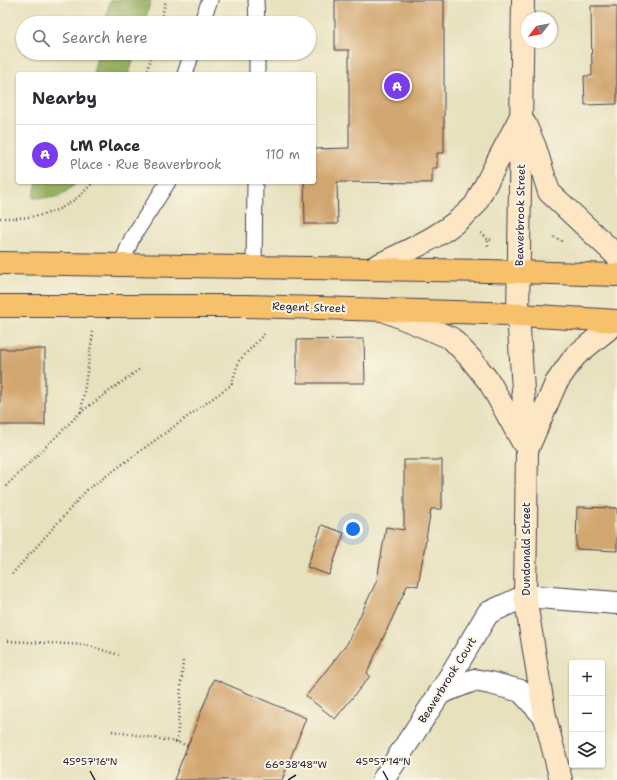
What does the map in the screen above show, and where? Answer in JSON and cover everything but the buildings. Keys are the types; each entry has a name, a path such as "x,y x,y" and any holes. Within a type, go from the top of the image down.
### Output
{"main road":[{"path":"0,263 617,275"},
{"name":"Regent Street","path":"0,306 247,306 380,309 518,314 617,321"}],"street":[{"name":"Beaverbrook Street","path":"518,314 523,0"},
{"path":"522,115 535,147 549,192 617,256"},
{"path":"370,269 431,239 464,216 475,204 522,115"},
{"path":"380,309 451,338 471,359 490,383 527,451"},
{"name":"Dundonald Street","path":"518,314 527,451 525,596 545,717 561,780"},
{"path":"527,451 556,383 575,356 617,321"},
{"path":"525,596 617,603"},
{"name":"Beaverbrook Court","path":"382,780 440,692 488,613 525,596"},
{"path":"440,692 474,680 490,683 521,691 545,717"}],"lane":[{"path":"204,16 210,0"},
{"path":"256,0 257,16"},
{"path":"186,72 190,60"},
{"path":"256,72 257,60"},
{"path":"121,265 132,238 167,184"},
{"path":"254,268 256,184"}],"path":[{"path":"162,16 166,0"},
{"path":"147,72 150,60"},
{"path":"0,218 22,219 59,211 75,200 91,184"},
{"path":"480,232 488,240 488,253"},
{"path":"554,237 566,243"},
{"path":"488,240 495,239"},
{"path":"81,412 94,329"},
{"path":"12,574 86,490 231,385 239,361 268,329"},
{"path":"6,486 81,412 141,368"},
{"path":"8,641 86,645 119,655"},
{"path":"177,742 183,660"},
{"path":"112,731 177,742 188,746"}],"green space":[{"path":"110,0 151,0 146,16 107,16"},
{"path":"96,60 133,60 130,72 93,72"},
{"path":"36,184 75,184 59,197 33,198"}],"place":[{"name":"LM Place","path":"397,86"}]}
